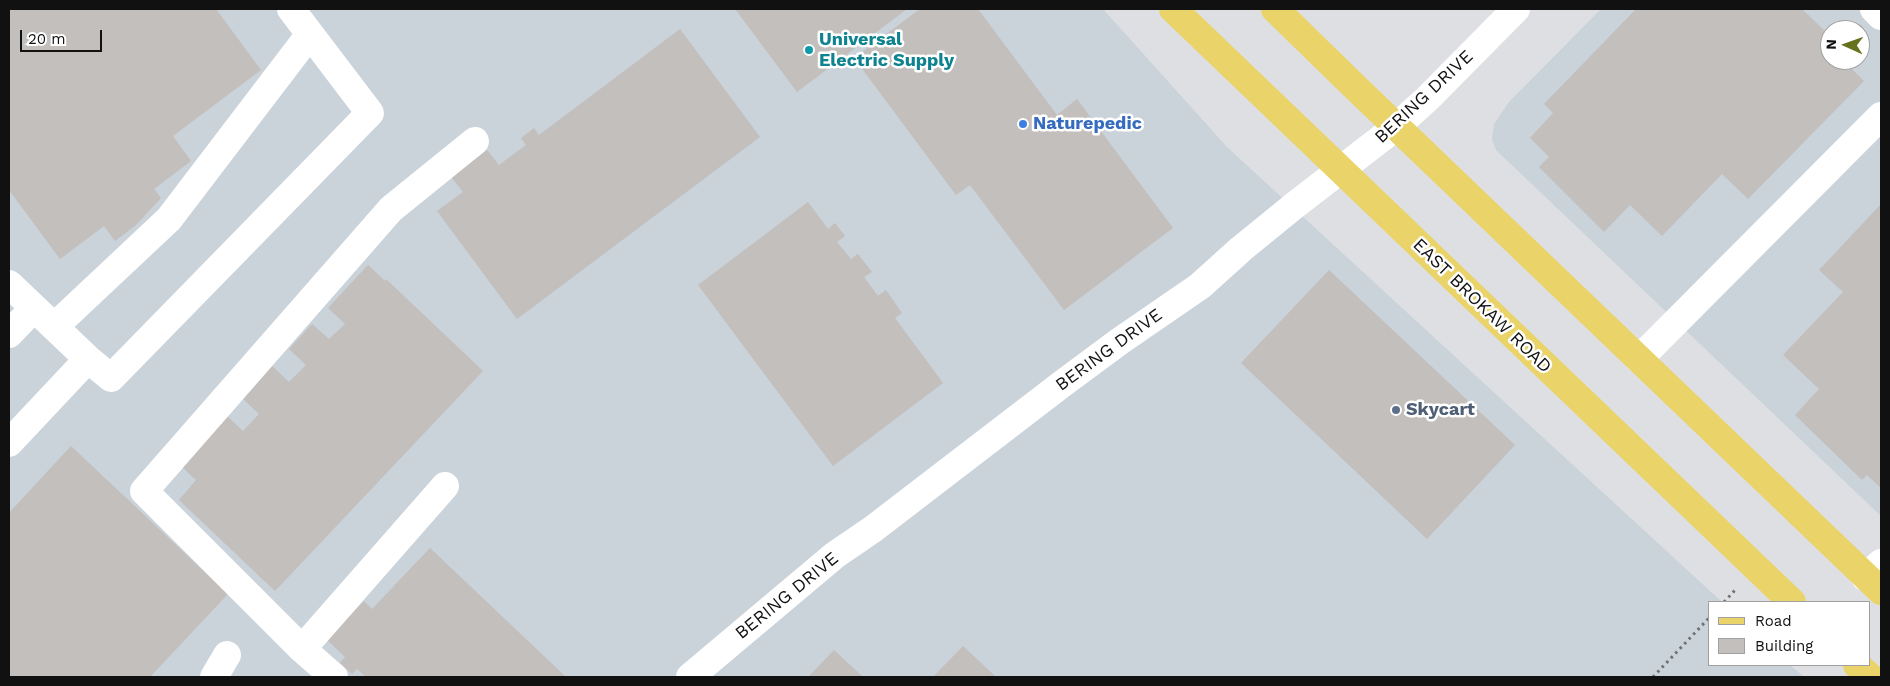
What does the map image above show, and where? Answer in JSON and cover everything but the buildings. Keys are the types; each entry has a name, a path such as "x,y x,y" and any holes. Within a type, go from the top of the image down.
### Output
{"main road":[{"name":"EAST BROKAW ROAD","path":"1173,9 1791,601"},
{"path":"1275,9 1639,359 1876,577"},
{"path":"1858,666 1870,677"}],"street":[{"path":"9,284 88,359 112,378 370,113 291,9"},
{"name":"BERING DRIVE","path":"690,677 835,555 1076,373 1200,286 1241,249 1295,205 1396,127 1428,98 1516,9"},
{"path":"1874,9 1881,16"},
{"path":"54,327 169,219 310,34"},
{"path":"1639,359 1881,116"},
{"path":"334,677 302,649 144,491 391,209 475,141"},
{"path":"9,334 34,308"},
{"path":"9,443 88,359"},
{"path":"302,649 445,486"}],"path":[{"path":"1653,677 1708,619"}],"shaded area":[{"path":"9,9 1103,9 1227,147 1721,601 1708,601 1708,666 1791,666 1804,677 9,677"},
{"path":"1601,9 1881,9 1881,516 1496,150 1492,139 1494,124 1509,102"}],"place":[{"name":"Universal Electric Supply","path":"809,50"},
{"name":"Naturepedic","path":"1023,124"},
{"name":"Skycart","path":"1396,410"}]}
